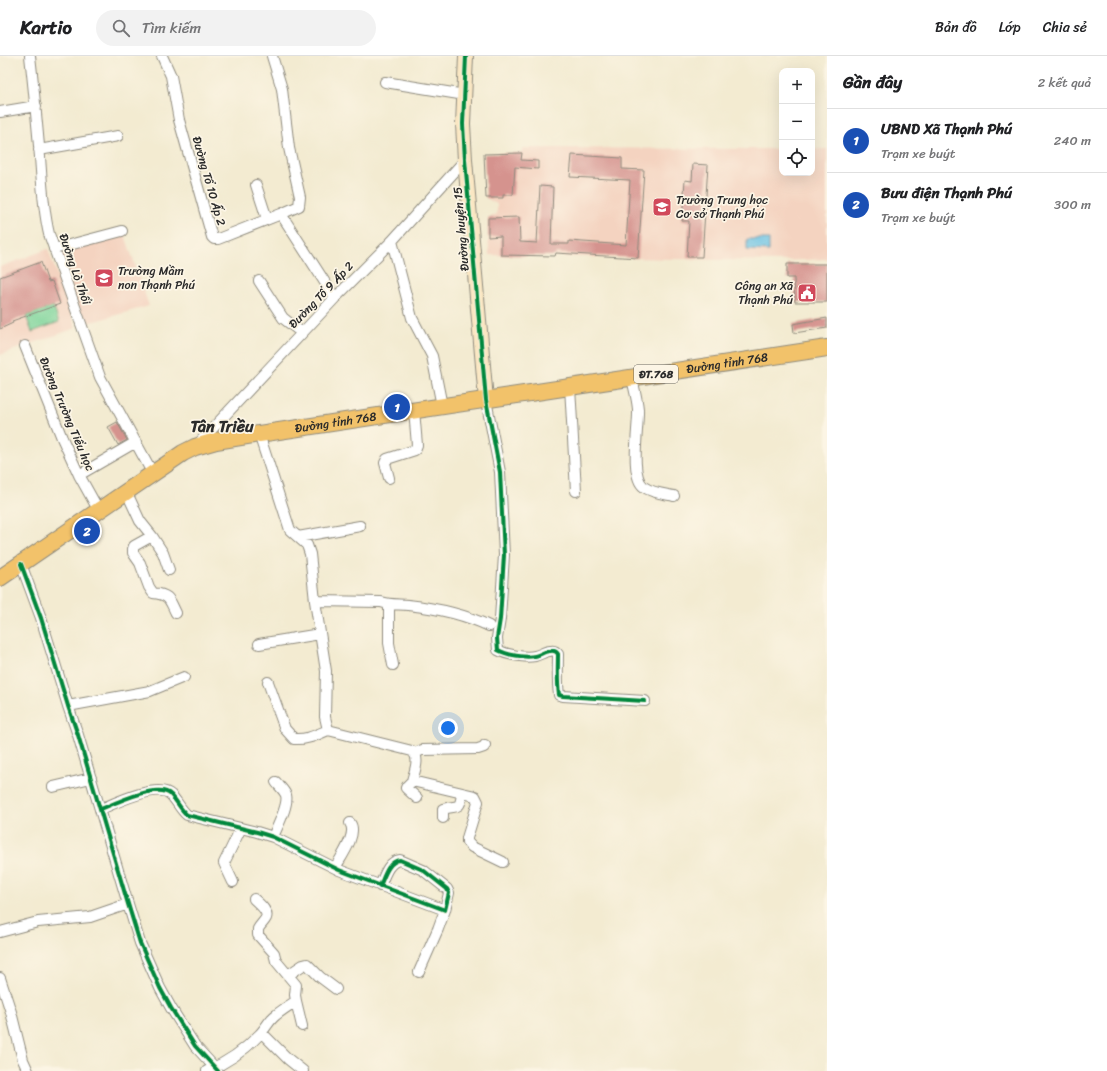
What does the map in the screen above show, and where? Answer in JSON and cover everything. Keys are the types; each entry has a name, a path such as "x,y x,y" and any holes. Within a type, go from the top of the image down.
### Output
{"main road":[{"name":"Đường tỉnh 768","path":"0,578 183,454 196,447 216,441 827,348"}],"street":[{"name":"Đường Lò Thổi","path":"30,56 46,219 54,249 100,377 153,474"},
{"name":"Đường Tổ 10 Ấp 2","path":"162,56 171,76 179,120 212,237 214,239 218,239 267,220 299,206 300,197 289,148 282,89 272,56"},
{"name":"Đường huyện 15","path":"466,56 463,124 465,160 486,400"},
{"path":"385,82 464,95"},
{"path":"0,112 36,106"},
{"path":"39,150 118,136"},
{"name":"Đường Tổ 9 Ấp 2","path":"196,447 335,298 392,241 465,160"},
{"path":"256,185 267,220"},
{"path":"281,214 335,298"},
{"path":"54,249 122,231"},
{"path":"392,241 412,318 432,356 442,406"},
{"path":"260,281 283,318 302,333"},
{"name":"Đường Trường Tiểu học","path":"25,346 62,438 79,475 100,511"},
{"path":"632,378 638,409 635,447 639,480 643,487 653,492 674,496"},
{"path":"570,387 576,491"},
{"path":"486,400 500,472 504,555 500,619 497,638 498,650 522,656 535,656 552,650 556,651 558,654 557,674 559,695 644,701"},
{"path":"389,478 385,463 388,459 415,450 417,445 414,410"},
{"path":"259,434 290,530 307,546 310,554 314,601 326,671 325,717 328,730"},
{"path":"79,475 136,442"},
{"path":"127,493 140,521 163,553 169,570"},
{"path":"298,537 360,526"},
{"path":"152,536 134,546 133,553 140,564 153,593 163,594 169,598 176,613"},
{"path":"21,564 41,618 91,778 140,943 160,988 195,1046 213,1070 248,1045 262,1033 276,1015 296,1001"},
{"path":"314,601 381,602 407,605 454,614 489,626"},
{"path":"389,604 389,643 393,665"},
{"path":"259,644 320,634"},
{"path":"68,706 150,691 184,677"},
{"path":"268,682 285,729 294,739 312,737 328,730 415,753 422,750 478,749 484,747 485,745"},
{"path":"415,753 416,763 412,781 406,788 416,798"},
{"path":"53,787 91,778"},
{"path":"412,781 475,796 478,802 467,838 469,845 503,862"},
{"path":"273,837 285,806 286,798 285,793 276,782"},
{"path":"100,809 148,792 160,790 171,795 186,815 273,837 335,868 445,910"},
{"path":"443,818 443,809 458,808 462,793"},
{"path":"335,868 352,834 352,826 350,823"},
{"path":"233,882 224,863 241,828"},
{"path":"380,886 391,865 396,860 400,860 423,870 448,889 449,893 445,910 419,972"},
{"path":"254,899 264,909 267,915 266,919 259,927 258,935 271,948 276,961 296,985 295,995 302,1026"},
{"path":"0,932 38,922 90,917 128,904"},
{"path":"288,975 307,964 320,977 336,989"},
{"path":"0,978 11,1012 23,1060 28,1071"},
{"path":"262,1033 288,1059 303,1071"}],"shaded area":[{"name":"Trường Trung học Cơ sở Thạnh Phú","path":"522,148 779,149 779,176 815,176 815,149 827,149 827,259 780,261 489,255 488,218 497,214 497,204 486,198 484,154 522,153"},
{"name":"Trường Mầm non Thạnh Phú","path":"124,232 149,306 84,324 59,251"},
{"path":"48,249 76,328 0,355 0,267"}],"green space":[{"path":"53,306 59,322 32,332 26,316"}],"water":[{"path":"747,239 769,239 769,251 747,250"}],"building":[{"path":"522,153 521,160 538,161 538,169 515,167 513,195 503,195 503,198 486,198 484,154"},
{"path":"572,155 622,158 622,169 644,170 638,258 556,253 555,256 501,255 501,236 488,237 488,218 519,217 520,242 537,243 540,186 553,187 551,244 569,244 569,241 626,245 630,180 570,177"},
{"path":"693,164 708,165 702,257 687,257 689,221 682,221 685,180 692,181"},
{"path":"41,262 48,282 52,281 60,304 12,321 13,323 0,329 0,277"},
{"path":"787,264 827,264 827,302 795,302 794,278 787,278"},
{"path":"827,318 827,328 794,333 793,324"},
{"path":"117,422 127,440 118,445 108,427"}],"cycle path":[{"path":"466,56 463,124 465,160 486,400 500,472 504,555 500,619 497,638 498,650 511,655 526,657 535,656 548,651 556,651 558,654 559,695 645,701"},
{"path":"21,564 41,618 78,735 140,943 160,988 171,1008 195,1046 218,1071"},
{"path":"101,809 147,792 165,792 171,795 187,815 273,837 339,870 445,910 449,893 447,889 423,870 400,860 389,866 383,878 382,882 380,886"}],"place":[{"name":"Trường Trung học Cơ sở Thạnh Phú","path":"662,207"},
{"name":"Trường Mầm non Thạnh Phú","path":"104,278"},
{"name":"Công an Xã Thạnh Phú","path":"807,293"},
{"name":"UBND Xã Thạnh Phú","path":"397,407"},
{"name":"Bưu điện Thạnh Phú","path":"87,531"}],"district":[{"name":"Tân Triều","path":"222,426"}]}
